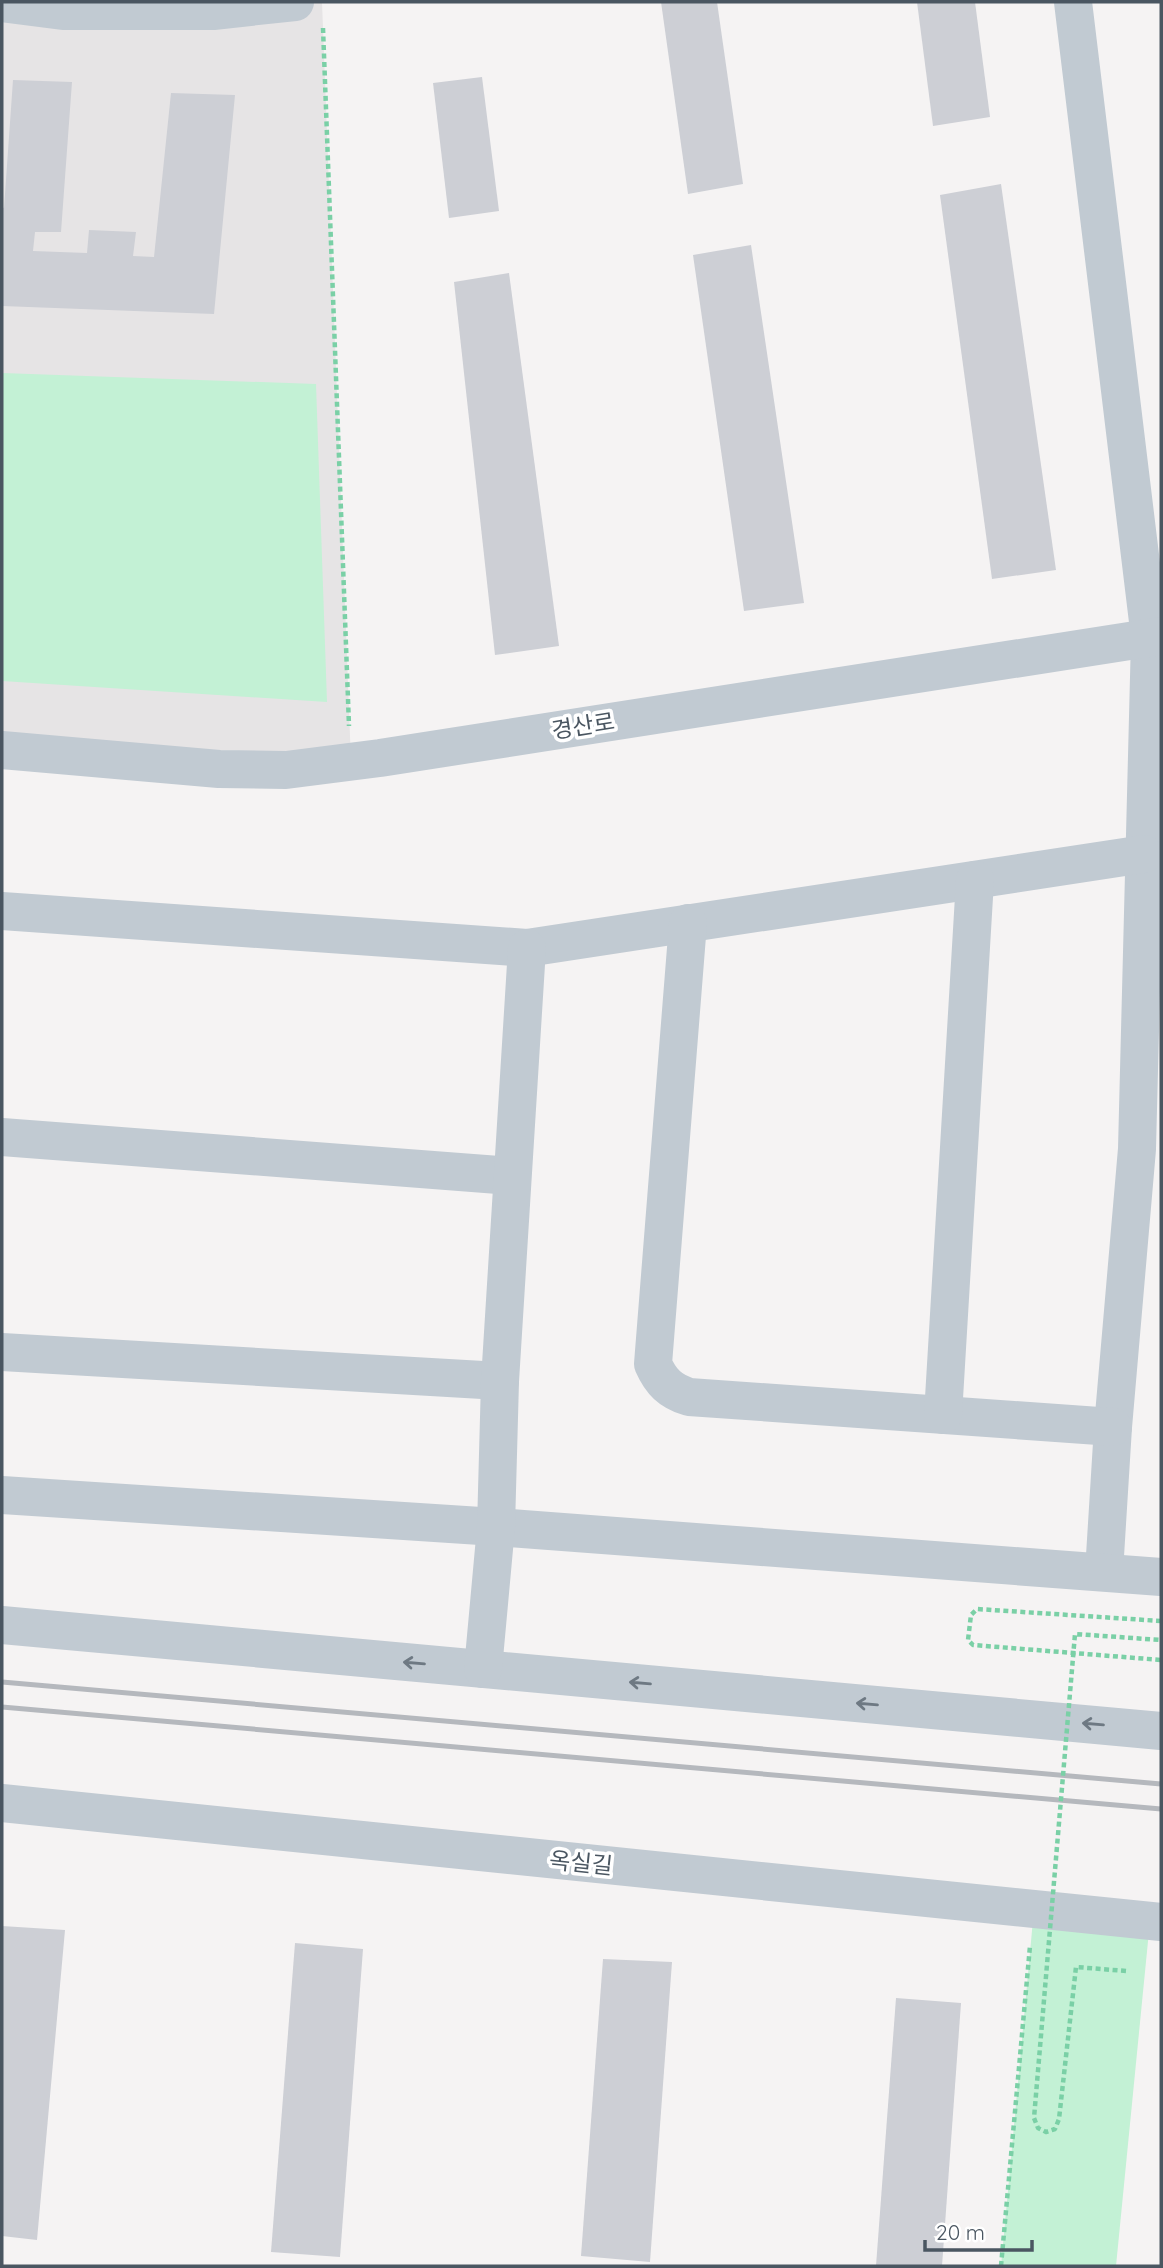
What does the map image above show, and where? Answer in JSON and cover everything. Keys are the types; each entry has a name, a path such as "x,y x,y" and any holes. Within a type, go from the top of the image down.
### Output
{"street":[{"path":"1073,2 1156,637 1144,854 1137,1149 1113,1427 1104,1572"},
{"path":"2,3 63,11 309,9"},
{"name":"경산로","path":"2,750 219,769 286,770 1156,637"},
{"path":"2,911 527,948 1144,854"},
{"path":"943,1415 975,880"},
{"path":"688,923 653,1364 660,1380 676,1393 689,1397 1113,1427"},
{"path":"483,1669 496,1527 500,1381 527,948"},
{"path":"2,1137 512,1176"},
{"path":"2,1352 500,1381"},
{"path":"2,1495 496,1527 1161,1577"},
{"path":"2,1625 1161,1731"},
{"name":"옥실길","path":"2,1803 1161,1922"}],"path":[{"path":"309,9 351,762"},
{"path":"1161,1621 977,1609 971,1615 968,1640 973,1645 1161,1660"},
{"path":"1126,1971 1076,1967 1059,2119 1055,2129 1046,2132 1038,2128 1034,2118 1074,1634 1161,1640"},
{"path":"1001,2266 1034,1909"}],"shaded area":[{"path":"322,2 351,762 2,750 2,3"}],"green space":[{"path":"2,373 316,384 327,702 2,681"},
{"path":"1034,1909 1150,1921 1116,2266 1001,2266"}],"building":[{"path":"661,2 717,2 743,184 688,194"},
{"path":"917,2 975,2 990,117 933,126"},
{"path":"482,77 499,211 449,218 433,83"},
{"path":"13,80 72,82 61,232 35,232 33,251 87,253 89,230 136,232 133,256 154,257 171,93 235,95 214,314 2,306 2,207 4,208"},
{"path":"1001,184 1056,570 992,579 940,195"},
{"path":"751,245 804,603 744,611 693,255"},
{"path":"509,273 559,646 495,655 454,282"},
{"path":"2,1926 65,1930 37,2240 2,2236"},
{"path":"295,1943 363,1949 340,2257 271,2252"},
{"path":"603,1959 672,1962 650,2262 581,2256"},
{"path":"896,1998 961,2003 942,2266 876,2266"}],"railway":[{"path":"2,1682 1161,1784"},
{"path":"2,1707 1161,1809"}]}
